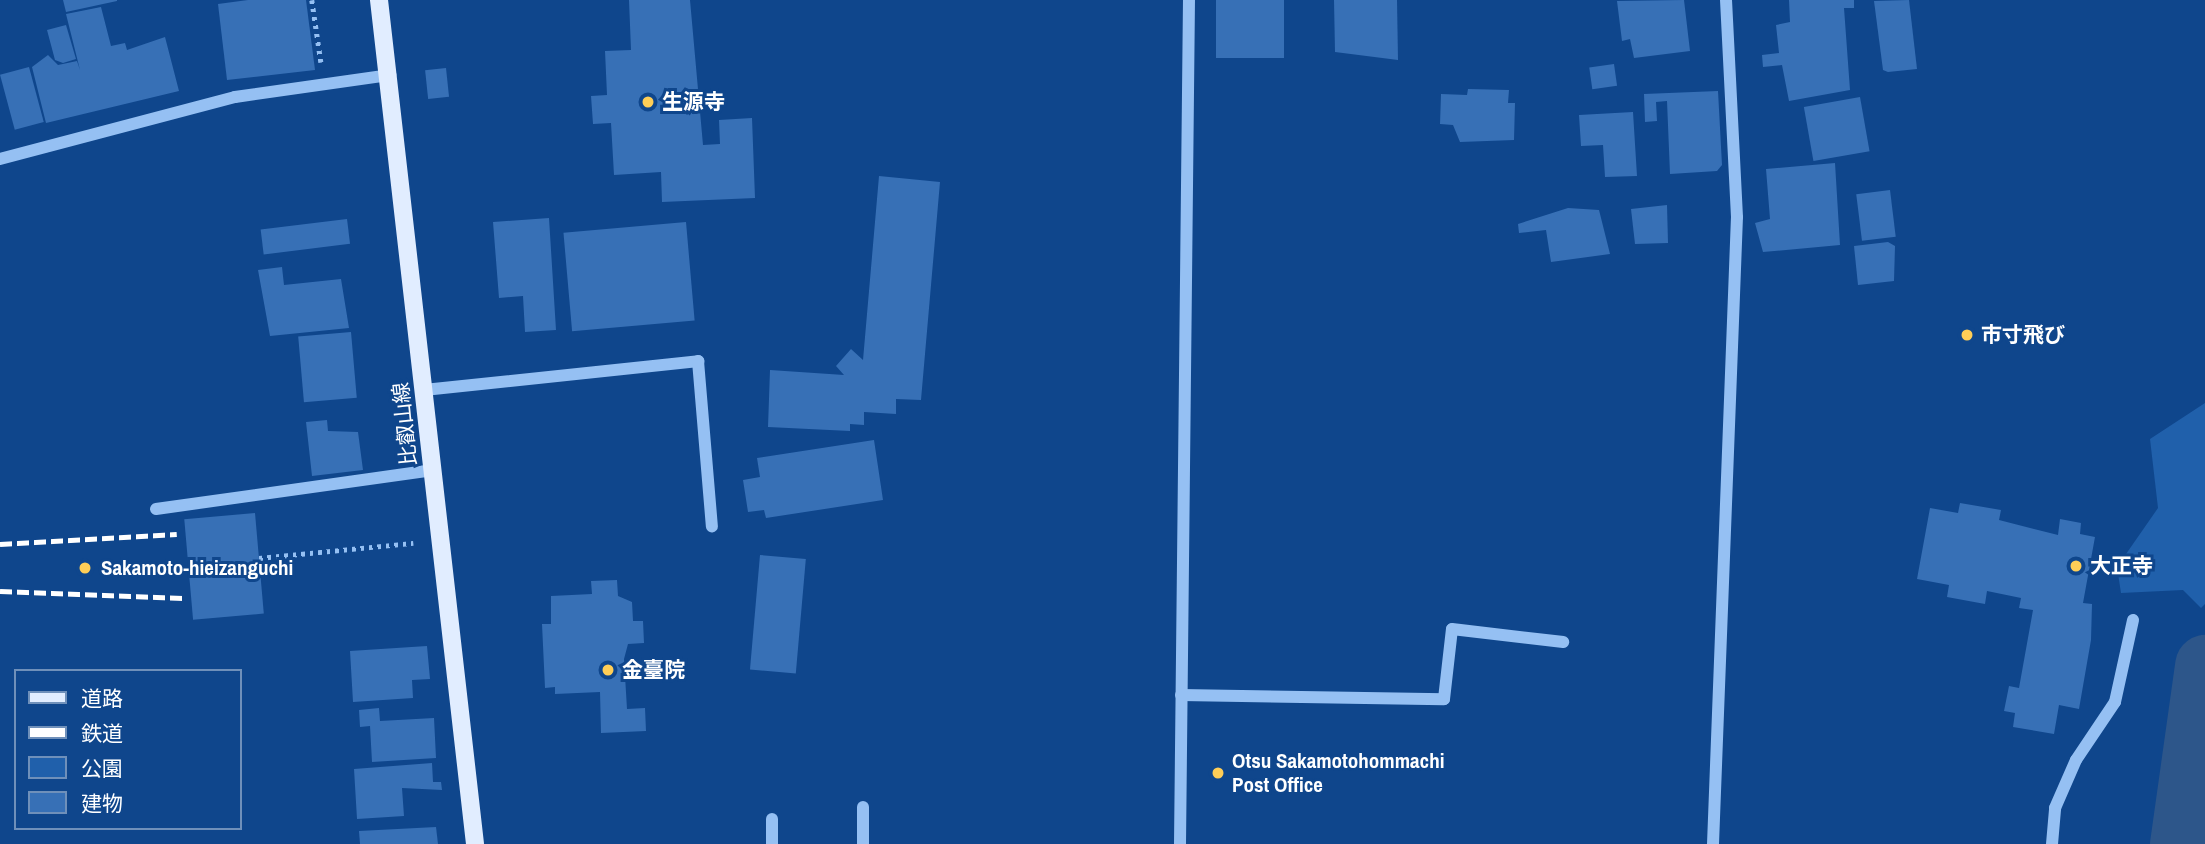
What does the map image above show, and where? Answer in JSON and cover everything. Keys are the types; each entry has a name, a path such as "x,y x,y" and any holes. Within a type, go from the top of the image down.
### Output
{"main road":[{"name":"比叡山線","path":"379,0 390,75 474,844"}],"street":[{"path":"1180,844 1189,0"},
{"path":"1713,844 1737,217 1726,0"},
{"path":"0,159 235,97 390,75"},
{"path":"424,390 698,361 712,526"},
{"path":"156,509 433,470"},
{"path":"2052,844 2055,808 2076,760 2115,702 2133,620"},
{"path":"1181,695 1444,699 1452,629 1563,642"},
{"path":"863,807 863,844"},
{"path":"772,819 772,844"}],"path":[{"path":"312,0 324,83"},
{"path":"259,558 413,543"}],"green space":[{"path":"2205,403 2205,604 2201,608 2183,590 2121,593 2117,567 2158,508 2150,439"}],"building":[{"path":"63,0 117,0 117,1 66,12"},
{"path":"248,0 306,0 315,70 227,80 218,4"},
{"path":"629,0 690,0 703,145 720,144 719,120 752,118 755,198 662,202 661,172 614,175 611,123 593,124 591,96 607,95 605,51 631,50"},
{"path":"1216,0 1284,0 1284,58 1216,58"},
{"path":"1334,0 1397,0 1398,60 1335,52"},
{"path":"1684,0 1690,51 1634,58 1630,39 1622,41 1617,1"},
{"path":"1789,0 1854,0 1854,8 1844,8 1850,90 1789,101 1782,65 1763,67 1762,55 1779,53 1776,25 1790,22"},
{"path":"1909,0 1917,69 1888,72 1883,70 1874,1"},
{"path":"101,7 111,46 125,43 127,50 165,37 179,91 46,123 32,67 48,55 58,65 77,61 80,70 66,14"},
{"path":"66,25 76,59 63,63 55,60 47,30"},
{"path":"1614,64 1617,86 1592,89 1589,67"},
{"path":"29,67 44,122 15,130 0,75"},
{"path":"446,68 449,97 428,99 425,70"},
{"path":"1468,89 1509,90 1508,103 1515,103 1514,140 1460,142 1453,125 1440,124 1441,94 1467,95"},
{"path":"1718,91 1722,165 1717,171 1670,174 1667,101 1656,102 1657,121 1645,122 1644,94"},
{"path":"1860,97 1870,151 1813,161 1804,107"},
{"path":"1633,112 1637,176 1605,177 1603,145 1581,146 1579,115"},
{"path":"1835,163 1840,245 1763,252 1755,223 1770,219 1766,169"},
{"path":"879,176 940,182 921,400 896,399 896,414 864,412 864,425 850,424 850,431 768,427 770,370 844,375 836,366 851,349 863,360"},
{"path":"1890,190 1896,237 1862,241 1856,194"},
{"path":"1667,205 1668,243 1635,244 1631,209"},
{"path":"1568,208 1599,210 1610,254 1551,262 1546,230 1519,233 1518,224"},
{"path":"549,218 556,330 525,332 523,296 499,298 493,222"},
{"path":"347,219 350,244 264,254 261,230"},
{"path":"686,222 695,321 572,331 563,233"},
{"path":"1888,242 1895,246 1894,281 1858,285 1854,246"},
{"path":"282,267 284,285 341,279 349,328 270,336 258,270"},
{"path":"351,332 357,398 304,402 298,337"},
{"path":"327,420 328,431 358,432 363,470 312,476 306,422"},
{"path":"874,440 883,500 766,518 764,510 748,512 743,480 760,477 757,458"},
{"path":"1960,503 2001,510 1999,520 2058,535 2060,519 2081,523 2080,534 2095,537 2083,603 2092,604 2091,640 2079,709 2059,705 2054,734 2013,727 2015,713 2004,711 2009,686 2019,688 2033,610 2019,608 2021,598 1987,591 1985,604 1947,597 1949,585 1917,579 1930,508 1958,513"},
{"path":"255,513 264,614 193,620 184,519"},
{"path":"760,555 806,559 796,674 750,670"},
{"path":"617,580 618,596 632,602 633,621 643,621 644,643 628,644 624,659 627,709 645,708 646,731 601,733 600,692 555,694 555,687 545,688 542,624 551,624 551,596 592,594 591,581"},
{"path":"427,646 430,679 412,680 413,698 353,702 350,651"},
{"path":"379,708 380,721 434,718 436,758 372,762 370,726 360,727 359,710"},
{"path":"432,763 433,782 441,782 442,790 402,788 404,816 357,819 354,769"},
{"path":"436,827 438,844 360,844 359,831"}],"waterway":[{"path":"2180,844 2205,665"}],"railway":[{"path":"0,544 177,534"},
{"path":"0,591 183,598"}],"place":[{"name":"生源寺","path":"648,102"},
{"name":"市寸飛び","path":"1967,335"},
{"name":"大正寺","path":"2076,566"},
{"name":"Sakamoto-hieizanguchi","path":"85,568"},
{"name":"金臺院","path":"608,670"},
{"name":"Otsu Sakamotohommachi Post Office","path":"1218,773"}]}
